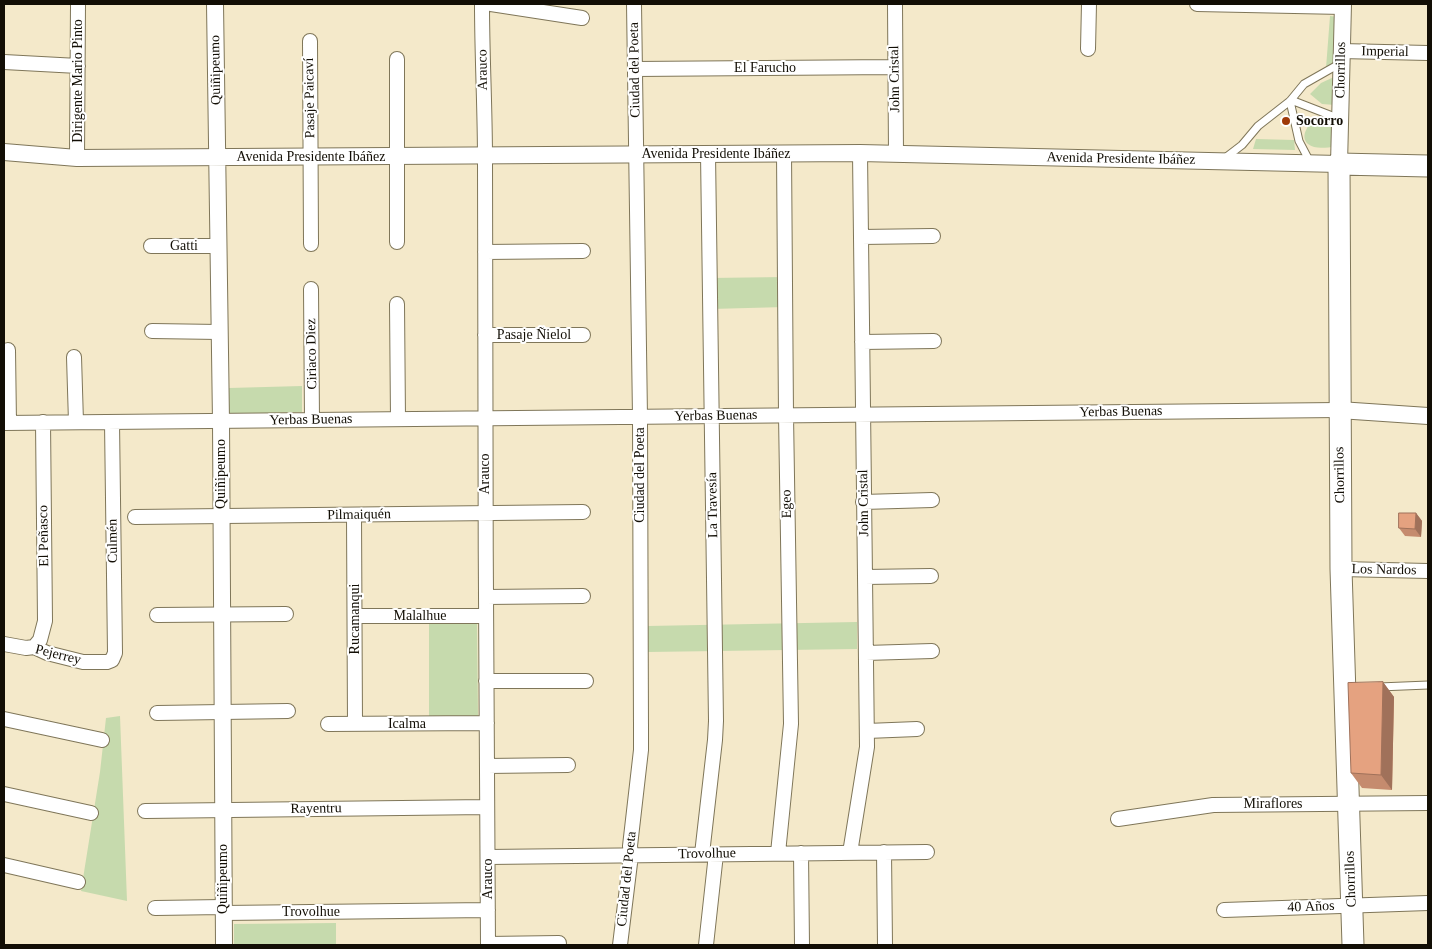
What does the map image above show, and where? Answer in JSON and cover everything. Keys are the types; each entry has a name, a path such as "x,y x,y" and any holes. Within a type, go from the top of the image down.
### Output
{"main road":[{"name":"Avenida Presidente Ibáñez","path":"1339,164 1428,166"},
{"name":"Chorrillos","path":"1339,164 1341,569 1349,688 1348,804 1353,945"}],"street":[{"name":"Dirigente Mario Pinto","path":"78,4 78,158"},
{"name":"Quiñipeumo","path":"215,4 221,421 224,945"},
{"name":"Arauco","path":"482,4 485,156 488,945"},
{"path":"491,4 582,18"},
{"name":"Ciudad del Poeta","path":"620,945 641,750 640,417 634,4"},
{"name":"John Cristal","path":"895,4 896,154"},
{"path":"1088,49 1089,4"},
{"path":"1198,4 1343,5"},
{"name":"Chorrillos","path":"1339,164 1343,5"},
{"name":"Pasaje Paicaví","path":"310,41 311,244"},
{"name":"Imperial","path":"1341,57 1428,53"},
{"path":"397,59 397,242"},
{"path":"4,62 78,66"},
{"name":"El Farucho","path":"634,69 895,67"},
{"name":"Avenida Presidente Ibáñez","path":"4,152 78,158 860,153 1339,164"},
{"name":"Egeo","path":"778,853 791,724 784,153"},
{"name":"John Cristal","path":"850,853 867,747 860,153"},
{"name":"La Travesía","path":"706,945 716,722 708,154"},
{"path":"861,237 933,236"},
{"name":"Gatti","path":"151,246 218,246"},
{"path":"485,252 583,251"},
{"name":"Ciriaco Diez","path":"311,289 312,420"},
{"path":"397,304 398,419"},
{"path":"152,331 219,332"},
{"name":"Pasaje Ñielol","path":"485,335 583,335"},
{"path":"862,342 934,341"},
{"path":"6,423 8,350"},
{"path":"74,357 76,422"},
{"name":"Yerbas Buenas","path":"6,423 1339,410 1428,416"},
{"name":"El Peñasco","path":"34,647 40,640 45,621 43,422"},
{"name":"Culmén","path":"112,422 115,653 112,660"},
{"path":"864,502 932,500"},
{"name":"Pilmaiquén","path":"135,518 583,512"},
{"name":"Rucamanqui","path":"354,515 355,724"},
{"name":"Los Nardos","path":"1341,569 1428,571"},
{"path":"865,577 931,576"},
{"path":"486,597 583,596"},
{"path":"157,615 286,614"},
{"name":"Malalhue","path":"354,616 486,616"},
{"name":"Pejerrey","path":"4,644 26,648 34,647 47,653 83,662 107,662 112,660"},
{"path":"866,653 932,651"},
{"path":"486,682 586,681"},
{"path":"157,713 288,712"},
{"path":"4,719 102,740"},
{"name":"Icalma","path":"328,724 487,723"},
{"path":"867,731 917,729"},
{"path":"487,766 568,765"},
{"path":"4,794 91,813"},
{"name":"Miraflores","path":"1118,818 1213,805 1428,803"},
{"name":"Rayentru","path":"145,811 487,807"},
{"path":"884,852 885,945"},
{"name":"Trovolhue","path":"488,857 927,852"},
{"path":"801,853 802,945"},
{"path":"4,865 78,882"},
{"name":"40 Años","path":"1224,910 1428,903"},
{"name":"Trovolhue","path":"156,908 224,910 488,910"},
{"path":"488,945 559,943"}],"lane":[{"path":"1219,161 1242,146 1258,126 1291,100 1304,84 1341,57"},
{"path":"1291,100 1340,119"},
{"path":"1291,100 1299,141 1311,164"},
{"path":"1372,687 1428,685"}],"green space":[{"path":"1330,16 1339,17 1339,60 1326,68"},
{"path":"1336,76 1335,105 1322,104 1310,94 1321,83"},
{"path":"1326,118 1332,120 1335,147 1318,148 1311,146 1305,141 1306,130 1315,121"},
{"path":"1256,139 1294,140 1295,150 1253,149"},
{"path":"785,277 785,307 711,309 710,278"},
{"path":"302,386 302,412 229,414 229,388"},
{"path":"477,621 478,716 429,716 429,622"},
{"path":"857,622 857,649 648,652 648,626"},
{"path":"120,716 127,901 81,891 100,772 106,718"},
{"path":"336,923 336,945 234,945 234,924"}],"building":[{"path":"1399,513 1416,513 1415,529 1399,528"},
{"path":"1383,682 1381,775 1351,773 1348,683"}],"place":[{"name":"Socorro","path":"1286,121"}]}
